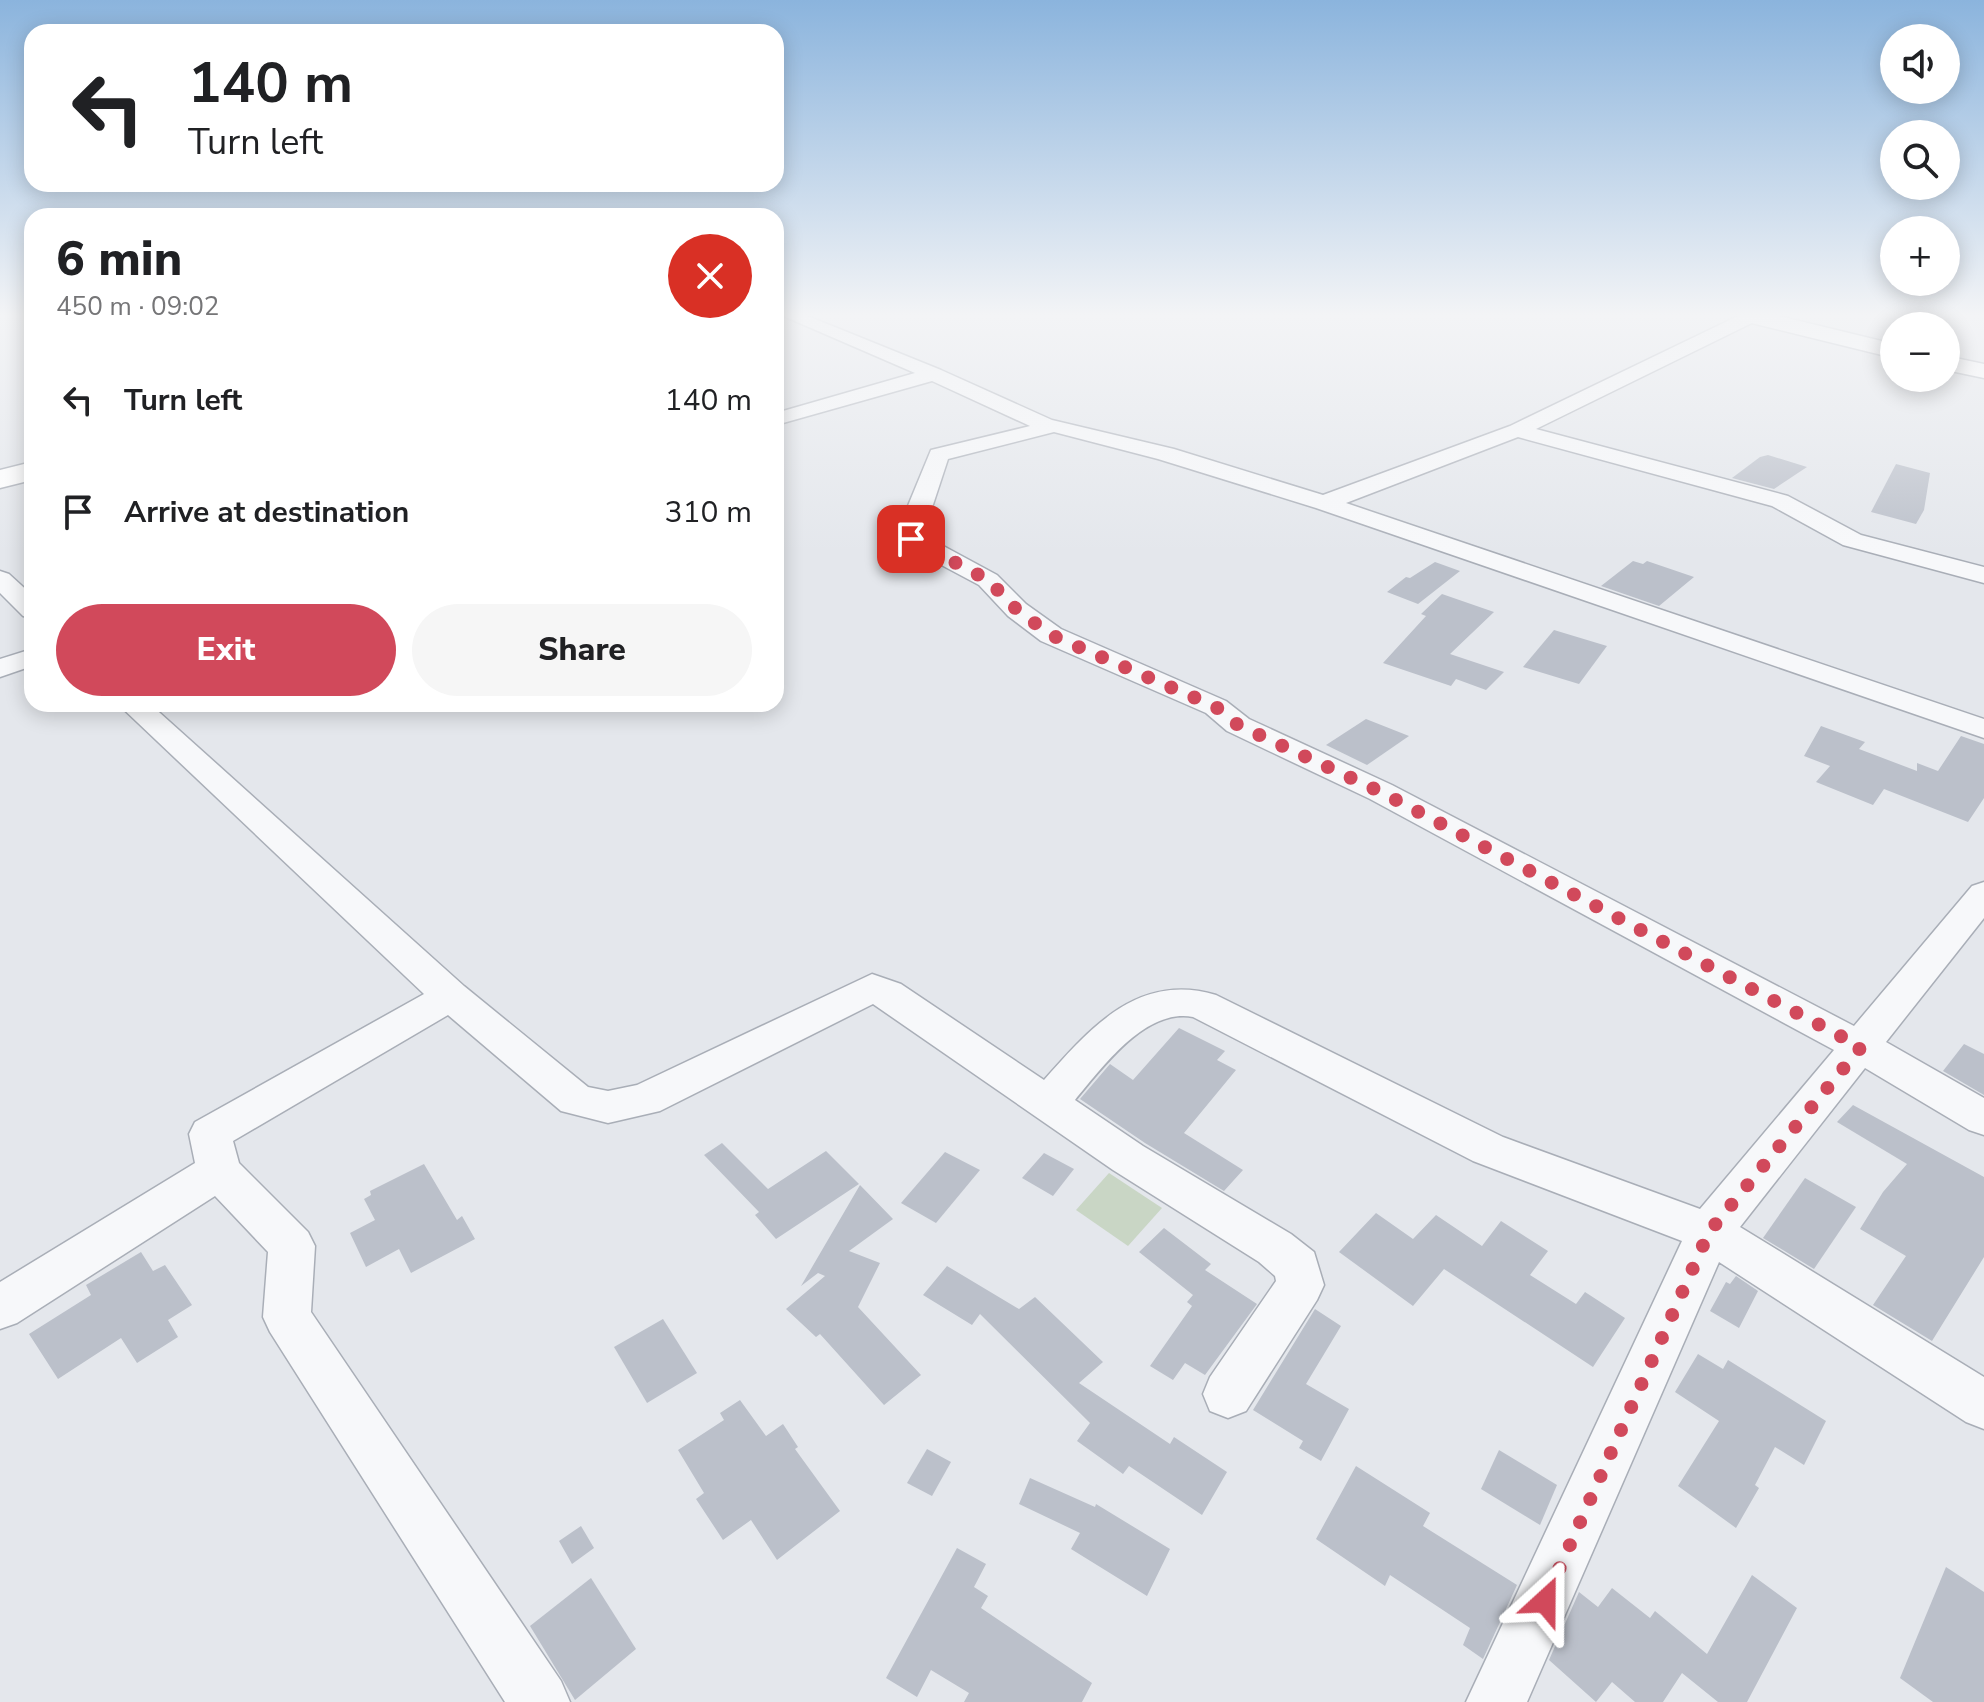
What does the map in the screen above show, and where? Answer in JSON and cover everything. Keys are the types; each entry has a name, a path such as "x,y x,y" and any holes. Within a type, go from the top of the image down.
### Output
{"street":[{"path":"784,417 862,394"},
{"path":"979,394 1048,426 1166,454 1324,503 1984,729"},
{"path":"1324,503 1517,430 1590,394"},
{"path":"1048,426 939,455 910,530 911,539 988,580 1017,610 1051,635 1216,707 1238,725 1409,807 1861,1047 1984,1118"},
{"path":"1517,430 1780,501 1852,540 1984,575"},
{"path":"0,579 24,602"},
{"path":"0,668 24,660"},
{"path":"142,712 450,996 576,1100 608,1107 645,1100 872,988 887,994 1128,1158 1275,1248 1297,1266 1300,1285 1228,1394"},
{"path":"1496,1702 1532,1629 1709,1232 1984,894"},
{"path":"450,996 210,1134 219,1171 292,1246 287,1317 540,1702"},
{"path":"1049,1103 1090,1055 1118,1031 1167,1002 1202,1005 1488,1149 1709,1232 1984,1405"},
{"path":"0,1308 219,1171"}],"green space":[{"path":"1109,1173 1162,1208 1128,1246 1076,1210"}],"building":[{"path":"1768,455 1807,467 1774,489 1732,478 1760,457"},
{"path":"1896,464 1930,473 1924,510 1916,524 1871,512"},
{"path":"1633,561 1643,564 1647,561 1694,577 1659,606 1601,586"},
{"path":"1435,562 1460,571 1418,604 1387,592 1406,577 1410,578"},
{"path":"1442,594 1494,612 1450,654 1504,672 1486,690 1456,679 1451,686 1383,663 1426,616 1421,614"},
{"path":"1554,630 1607,646 1579,684 1523,667"},
{"path":"1366,719 1409,736 1367,765 1326,745"},
{"path":"1821,726 1865,742 1859,749 1917,771 1917,763 1938,771 1961,736 1984,744 1984,798 1968,822 1884,789 1873,805 1816,782 1830,766 1804,756"},
{"path":"1179,1028 1225,1051 1217,1060 1236,1070 1184,1133 1243,1170 1224,1191 1080,1099 1110,1064 1133,1080"},
{"path":"1964,1044 1984,1054 1984,1095 1943,1071"},
{"path":"1853,1105 1984,1177 1984,1257 1932,1341 1873,1305 1906,1256 1860,1229 1883,1192 1907,1164 1837,1122"},
{"path":"722,1143 768,1189 826,1151 859,1184 776,1239 755,1215 759,1212 704,1155"},
{"path":"945,1152 980,1170 936,1223 901,1203"},
{"path":"1044,1153 1074,1169 1053,1196 1022,1178"},
{"path":"424,1164 457,1220 462,1216 475,1239 411,1273 399,1249 366,1267 350,1233 375,1220 364,1199 371,1195 370,1191"},
{"path":"1805,1178 1856,1207 1814,1269 1763,1238"},
{"path":"860,1185 893,1219 849,1251 880,1263 858,1307 921,1375 884,1405 820,1334 816,1337 786,1309 825,1276 818,1273 801,1286"},
{"path":"1376,1213 1413,1239 1436,1215 1482,1246 1501,1221 1548,1251 1530,1275 1576,1304 1585,1292 1625,1318 1593,1367 1444,1269 1413,1306 1339,1252"},
{"path":"1164,1228 1211,1264 1205,1270 1257,1304 1205,1375 1185,1363 1173,1380 1150,1366 1192,1306 1187,1302 1193,1295 1139,1252"},
{"path":"141,1252 153,1271 165,1265 192,1305 168,1320 178,1337 137,1363 121,1338 58,1379 29,1334 91,1295 86,1285"},
{"path":"947,1266 1019,1309 1035,1297 1103,1362 1079,1383 1170,1444 1174,1437 1227,1472 1202,1515 1129,1466 1123,1474 1077,1441 1090,1423 980,1314 972,1325 923,1295"},
{"path":"1736,1276 1758,1291 1739,1328 1710,1311 1726,1282 1730,1284"},
{"path":"1315,1309 1341,1326 1306,1384 1349,1409 1321,1461 1299,1448 1303,1441 1253,1410"},
{"path":"663,1319 697,1373 647,1403 614,1347"},
{"path":"1698,1354 1723,1369 1728,1360 1826,1421 1804,1465 1775,1447 1755,1485 1759,1488 1736,1528 1678,1486 1719,1421 1675,1392"},
{"path":"740,1400 766,1436 783,1424 798,1447 795,1449 840,1511 777,1560 751,1520 723,1540 696,1499 704,1493 678,1450 724,1420 720,1413"},
{"path":"927,1449 951,1462 932,1496 907,1483"},
{"path":"1499,1450 1557,1485 1540,1525 1481,1489"},
{"path":"1356,1466 1430,1513 1423,1526 1517,1585 1483,1659 1463,1645 1470,1628 1390,1575 1385,1586 1316,1539"},
{"path":"1030,1478 1095,1507 1096,1504 1170,1549 1147,1596 1071,1549 1080,1533 1019,1504"},
{"path":"581,1526 594,1548 572,1564 559,1541"},
{"path":"957,1548 986,1564 974,1587 988,1596 981,1608 1092,1683 1082,1702 964,1702 969,1693 931,1670 917,1697 886,1678"},
{"path":"1946,1567 1984,1592 1984,1702 1933,1702 1900,1678"},
{"path":"1752,1575 1797,1608 1747,1702 1718,1702 1682,1673 1663,1702 1635,1702 1612,1682 1596,1702 1549,1660 1579,1592 1598,1607 1612,1588 1650,1618 1655,1611 1707,1654"},
{"path":"591,1578 636,1649 575,1700 530,1626"}],"route":[{"path":"911,539 988,580 1017,610 1051,635 1216,707 1238,725 1381,792 1861,1047 1709,1232 1545,1601"}]}
